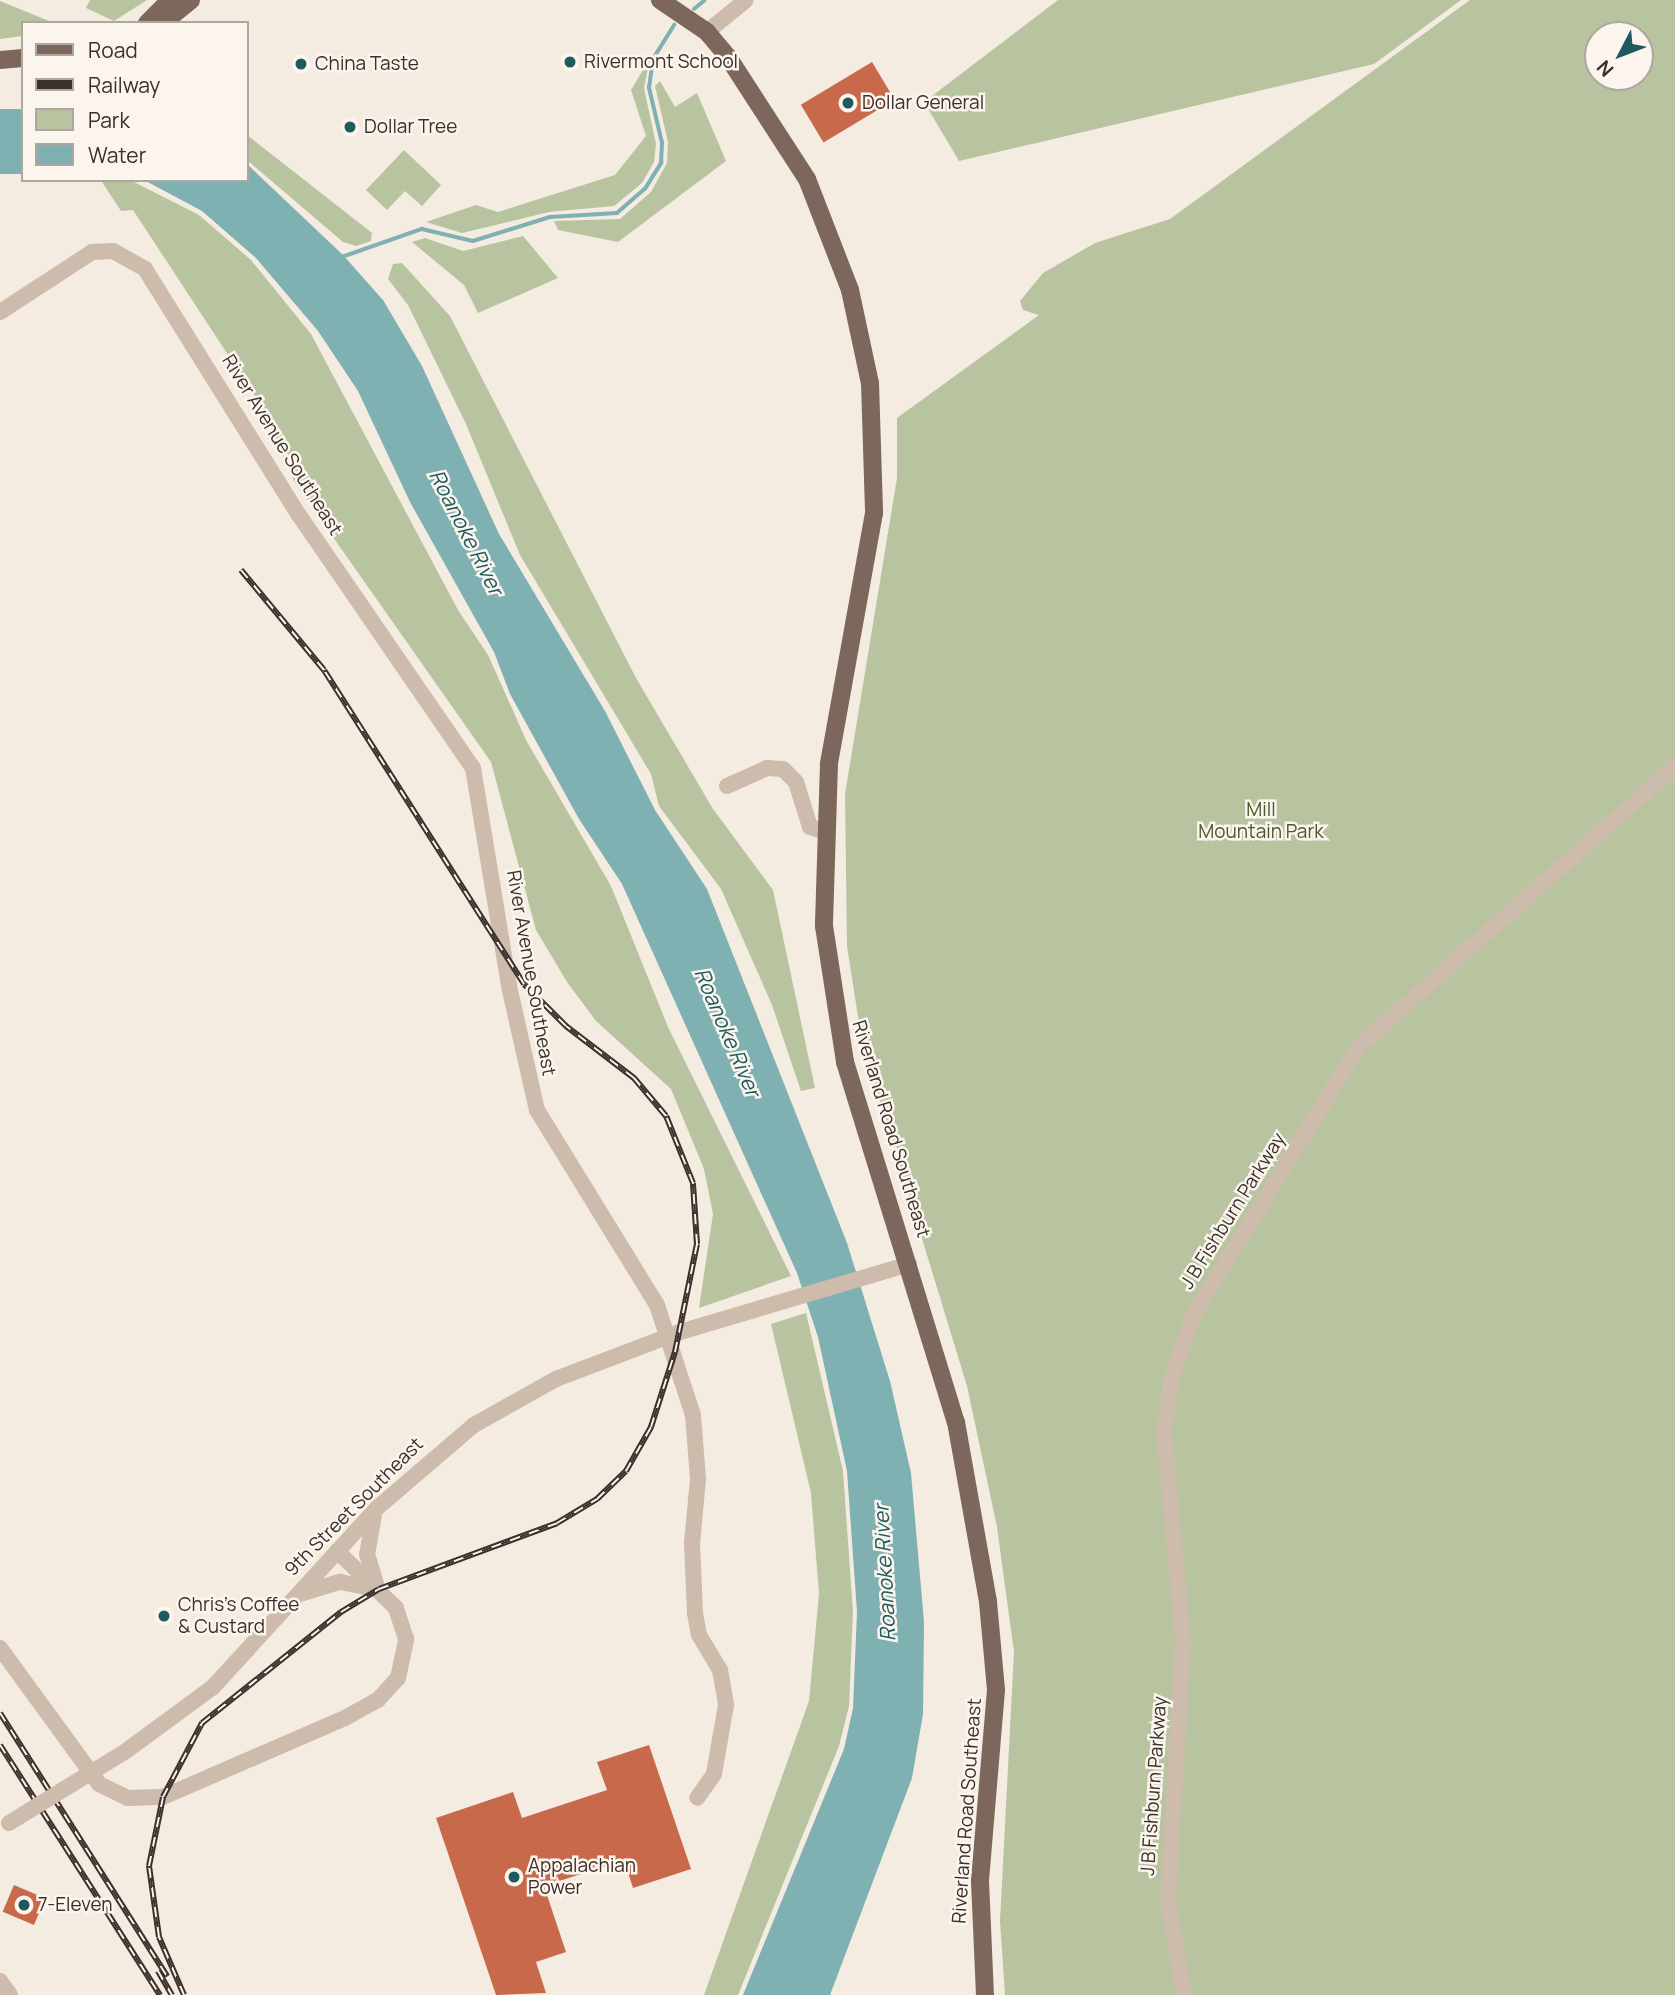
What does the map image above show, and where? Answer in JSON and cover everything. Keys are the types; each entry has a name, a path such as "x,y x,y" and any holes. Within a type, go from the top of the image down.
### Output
{"main road":[{"path":"149,21 170,0"},
{"path":"165,21 191,0"},
{"name":"Riverland Road Southeast","path":"660,0 707,33 789,145 818,201 850,290 870,383 874,513 829,764 823,831 824,926 837,1025 956,1422 993,1645 996,1733 979,1917 985,1995"},
{"path":"0,60 21,58"}],"street":[{"path":"707,33 746,0"},
{"name":"River Avenue Southeast","path":"0,312 82,257 113,251 145,270 299,514 465,750 479,788 509,986 537,1110 648,1290 669,1337 687,1389 697,1450 695,1613 699,1635 720,1670 726,1705 714,1774 697,1798"},
{"name":"J B Fishburn Parkway","path":"1184,1995 1168,1902 1183,1641 1164,1433 1171,1380 1194,1314 1359,1046 1675,766"},
{"path":"727,786 767,768 783,769 796,782 810,827 823,831"},
{"name":"9th Street Southeast","path":"4,1826 126,1751 213,1687 377,1508 441,1449 520,1396 669,1337 909,1264"},
{"path":"377,1508 367,1545 379,1589"},
{"path":"0,1648 99,1784 128,1798 163,1797 345,1717 389,1690 404,1665 407,1639 396,1608 337,1551"},
{"path":"287,1605 321,1584 379,1589"},
{"path":"0,1981 10,1995"}],"green space":[{"path":"90,0 147,0 114,21 86,8"},
{"path":"1058,0 1461,0 1374,64 959,161 924,102"},
{"name":"Mill Mountain Park","path":"1470,0 1675,0 1675,1995 1005,1995 1000,1921 1014,1652 997,1527 967,1386 862,1042 847,946 845,794 897,478 897,418 1039,315 1023,310 1020,301 1043,273 1095,243 1170,219"},
{"path":"0,1 49,21 21,21 21,36 0,39"},
{"path":"650,58 644,88 656,144 654,162 642,183 614,206 549,212 462,233 426,222 476,205 498,212 615,175 646,136 631,90"},
{"path":"660,81 675,107 697,93 726,161 618,242 558,230 554,221 620,219 651,192 667,163 668,142 655,86"},
{"path":"248,136 372,233 371,241 356,246 343,242 248,161"},
{"path":"404,150 441,185 422,206 405,191 387,210 366,190"},
{"path":"102,182 134,182 199,215 251,260 311,334 458,610 488,655 527,742 611,886 668,1027 791,1276 699,1308 713,1214 704,1169 671,1089 596,1021 567,982 536,930 491,762 295,483 261,405 133,210 121,211"},
{"path":"523,236 558,278 478,313 464,285 412,242 425,238 463,251"},
{"path":"402,263 450,316 636,678 713,809 773,890 815,1088 801,1091 772,1005 721,889 659,806 651,774 520,555 466,424 408,305 388,279 393,264"},
{"path":"806,1313 843,1471 853,1612 849,1706 839,1746 738,1995 704,1995 809,1701 819,1594 811,1493 771,1324"}],"water":[{"path":"0,109 21,109 21,174 0,174"},
{"name":"Roanoke River","path":"248,165 343,255 383,300 422,366 499,534 605,711 655,810 707,889 847,1243 890,1381 911,1473 924,1622 923,1714 912,1778 830,1995 743,1995 844,1749 853,1708 857,1612 847,1471 818,1337 797,1273 622,884 579,819 510,694 494,652 410,502 358,391 318,331 256,258 202,211 148,182 248,182"}],"building":[{"name":"Dollar General","path":"872,62 895,100 824,142 801,105"},
{"name":"Appalachian Power","path":"649,1745 691,1869 633,1888 624,1860 544,1886 566,1952 536,1962 546,1993 496,1995 436,1818 513,1792 522,1818 607,1790 597,1762"},
{"name":"7-Eleven","path":"14,1885 45,1898 34,1925 3,1912"}],"waterway":[{"path":"694,9 704,1"},
{"path":"342,257 422,229 473,241 550,217 617,213 645,189 661,163 662,143 649,88 653,59 674,25"}],"railway":[{"path":"184,1995 159,1937 149,1866 163,1797 202,1723 341,1612 379,1589 557,1523 597,1499 626,1471 651,1427 675,1352 697,1244 693,1183 666,1116 634,1078 566,1026 524,984 324,670 241,570"},
{"path":"0,1713 167,1976"},
{"path":"0,1745 160,1995"},
{"path":"158,1971 172,1995"}],"place":[{"name":"Rivermont School","path":"570,62"},
{"name":"China Taste","path":"301,64"},
{"name":"Dollar General","path":"848,103"},
{"name":"Dollar Tree","path":"350,127"},
{"name":"Chris's Coffee & Custard","path":"164,1616"},
{"name":"Appalachian Power","path":"514,1877"},
{"name":"7-Eleven","path":"24,1905"}]}
